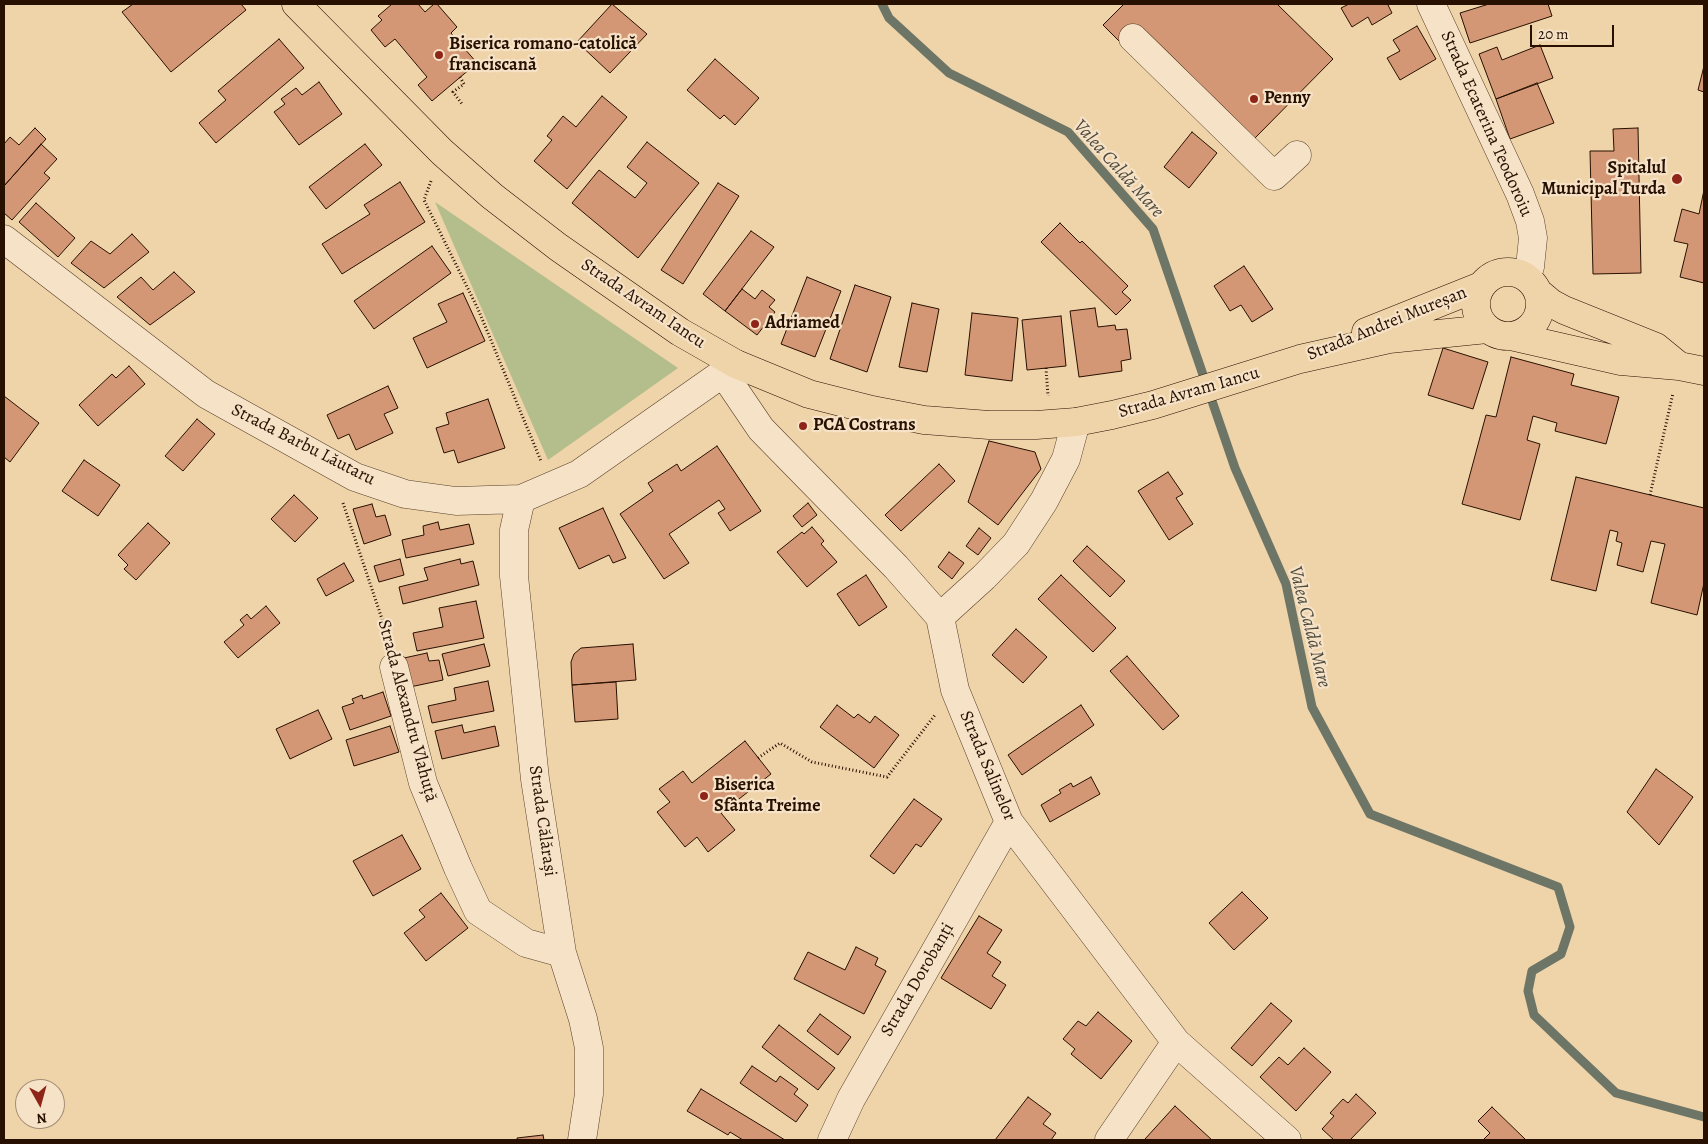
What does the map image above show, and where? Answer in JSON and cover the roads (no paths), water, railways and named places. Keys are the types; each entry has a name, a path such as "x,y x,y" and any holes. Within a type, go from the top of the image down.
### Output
{"main road":[{"name":"Strada Avram Iancu","path":"296,4 442,152 492,196 558,247 729,368 809,394 872,410 915,418 989,425 1036,425 1076,422 1112,415 1300,359"},
{"name":"Strada Andrei Mureșan","path":"1500,272 1513,272 1532,284 1551,303 1656,348 1692,369 1621,361 1499,332 1480,319 1476,308 1476,296 1481,286 1490,277 1500,272"},
{"name":"Strada Andrei Mureșan","path":"1300,359 1389,340 1499,332 1522,333 1532,327 1541,305 1532,284"},
{"name":"Strada Andrei Mureșan","path":"1300,359 1481,286"}],"street":[{"name":"Strada Ecaterina Teodoroiu","path":"1431,4 1516,185 1530,221 1532,284"},
{"path":"1133,38 1274,176 1297,155"},
{"name":"Strada Barbu Lăutaru","path":"4,238 206,394 355,477 405,494 456,501 521,499 579,474 729,368"},
{"name":"Strada Salinelor","path":"729,368 762,429 896,567 940,617 955,690 1009,822 1176,1042 1287,1140"},
{"path":"940,617 984,577 1016,544 1044,501 1066,458 1076,422"},
{"name":"Strada Călărași","path":"521,499 514,530 514,576 535,779 562,953 583,1019 589,1048 589,1094 582,1140"},
{"name":"Strada Alexandru Vlahuță","path":"394,667 423,783 478,911 526,944 562,953"},
{"name":"Strada Dorobanți","path":"832,1140 851,1098 1009,822"},
{"path":"1109,1140 1176,1042"}],"waterway":[{"name":"Valea Caldă Mare","path":"882,4 889,18 949,73 1068,132 1153,229 1235,468 1286,584 1312,707 1370,814 1558,887 1570,927 1561,954 1532,971 1528,991 1534,1015 1616,1093 1704,1117"}],"place":[{"name":"Biserica romano-catolică franciscană","path":"439,55"},
{"name":"Penny","path":"1254,99"},
{"name":"Spitalul Municipal Turda","path":"1677,179"},
{"name":"Adriamed","path":"755,324"},
{"name":"PCA Costrans","path":"803,426"},
{"name":"Biserica Sfânta Treime","path":"704,796"}]}
